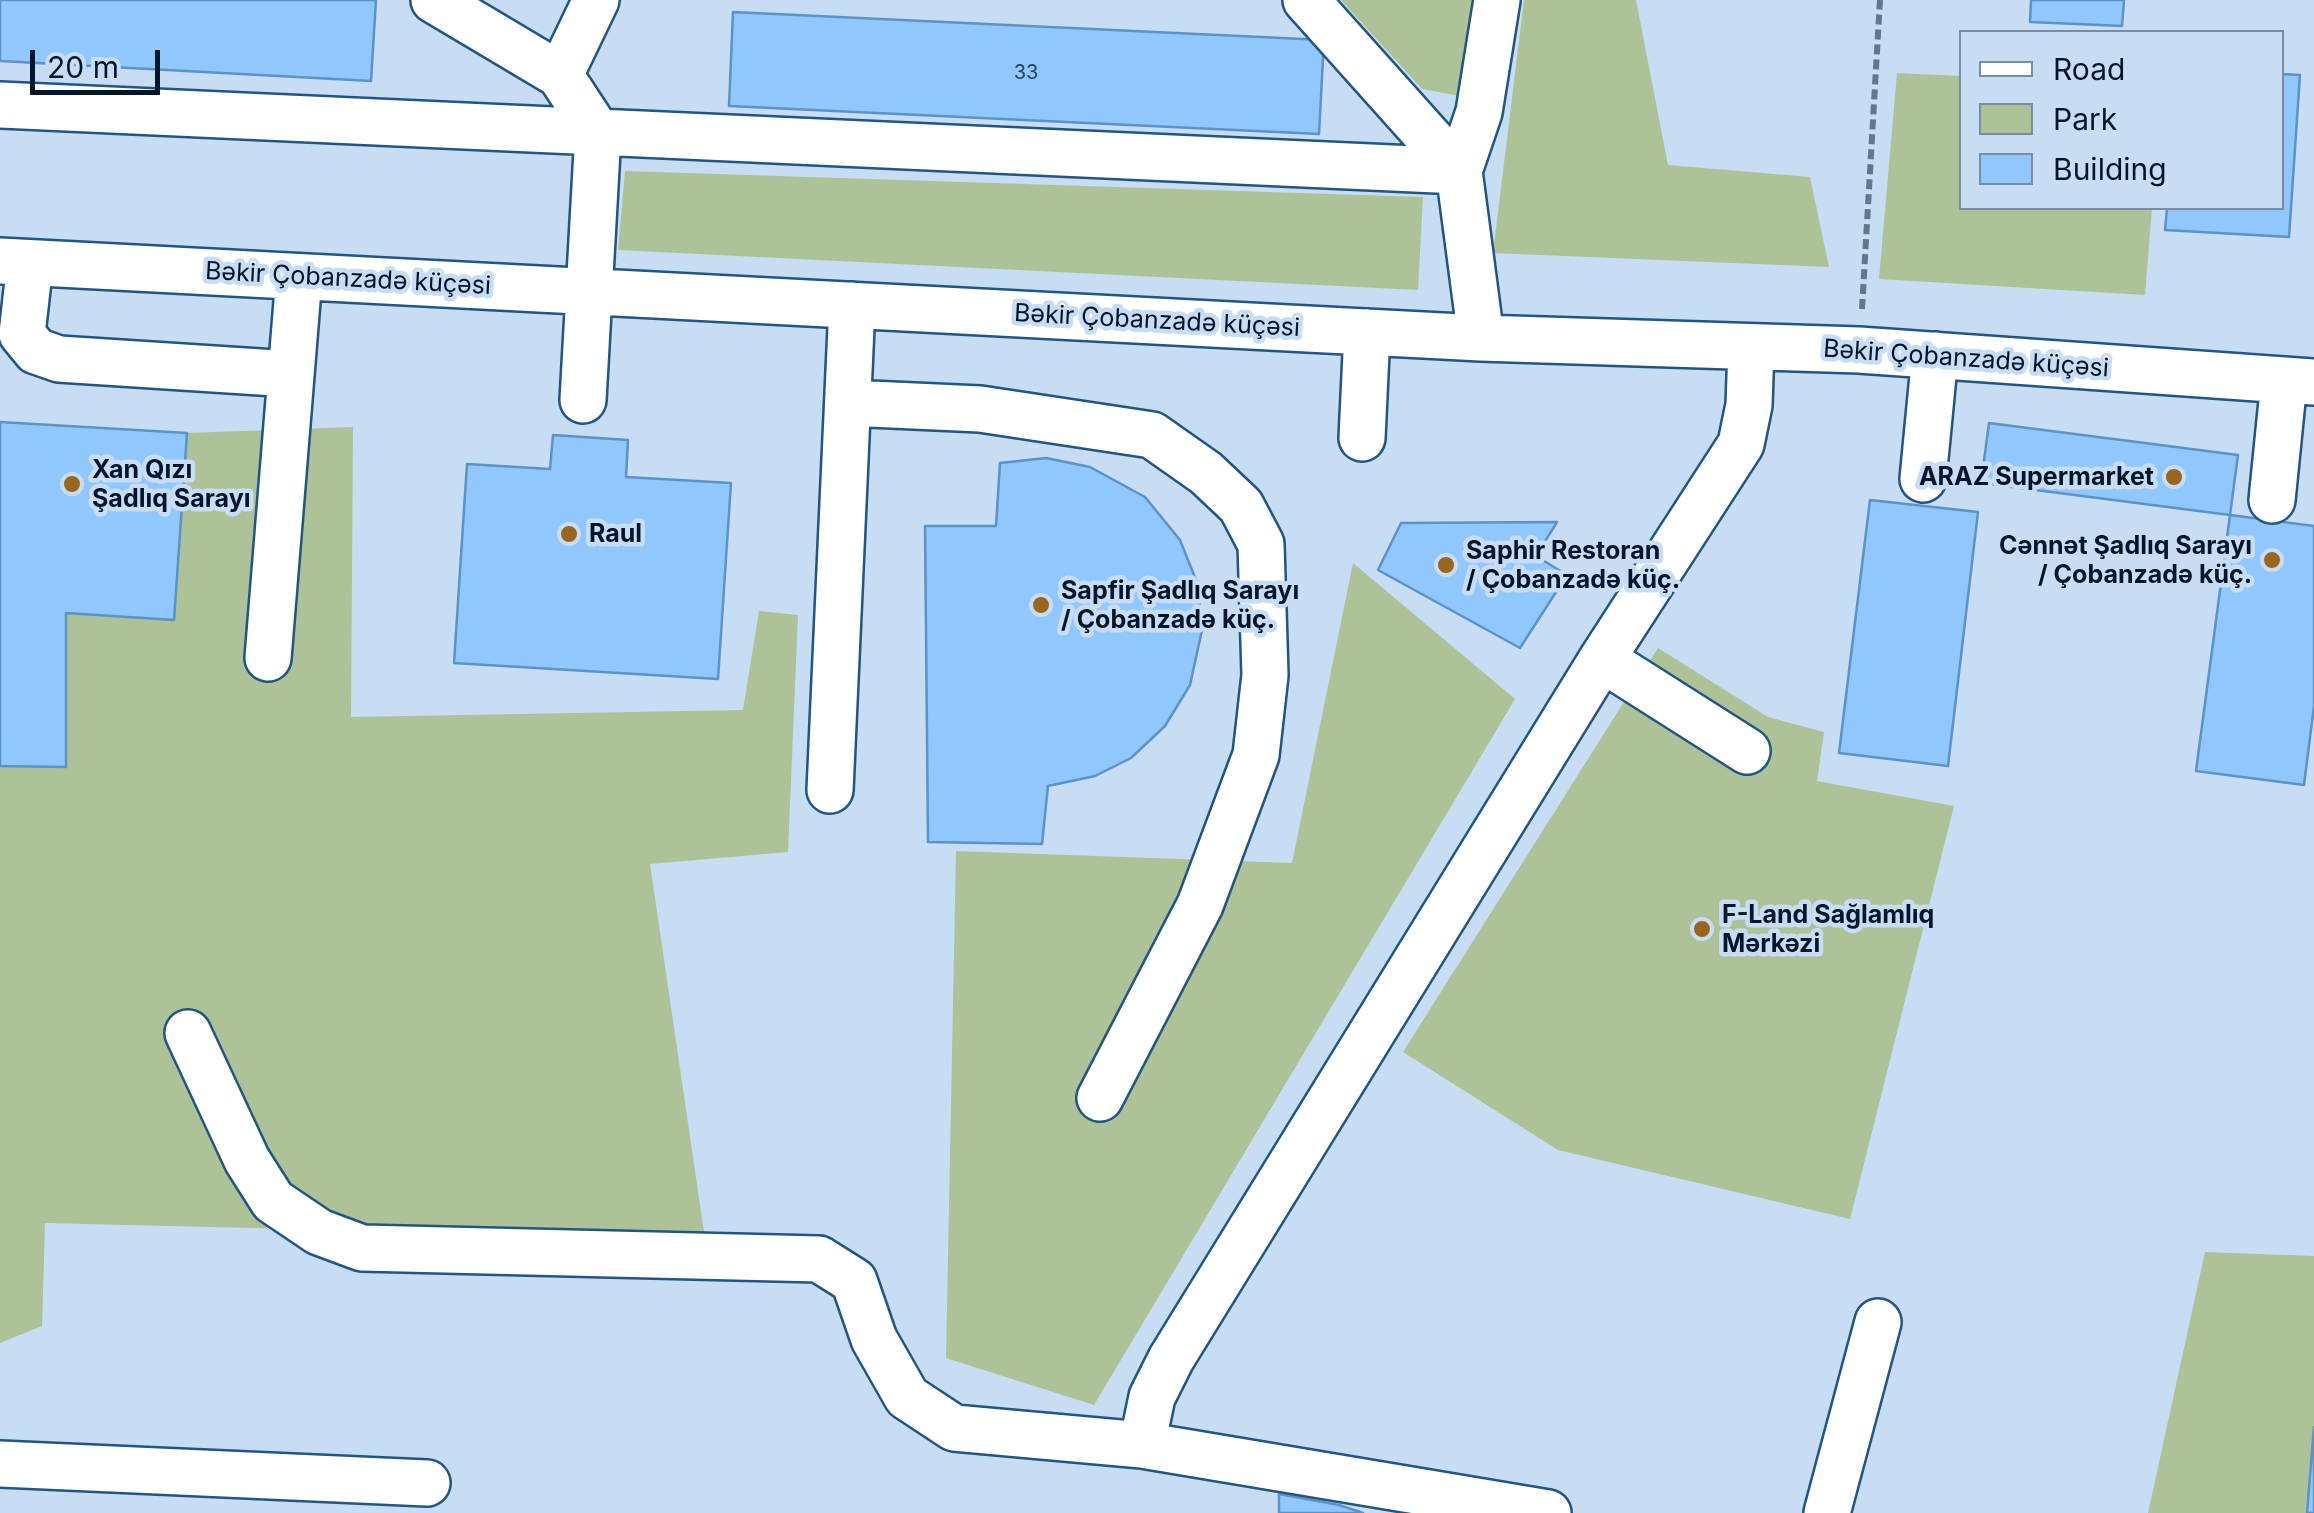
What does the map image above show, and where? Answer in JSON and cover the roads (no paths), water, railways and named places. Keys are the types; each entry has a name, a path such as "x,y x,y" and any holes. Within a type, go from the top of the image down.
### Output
{"street":[{"path":"434,0 560,74 598,132 583,400"},
{"path":"560,74 596,0"},
{"path":"1306,0 1459,171"},
{"path":"1482,338 1459,171 1479,112 1497,0"},
{"path":"0,105 1459,171"},
{"path":"15,262 22,334 36,351 59,359 291,374"},
{"name":"Bəkir Çobanzadə küçəsi","path":"15,262 1482,338 1859,350 2299,381"},
{"path":"268,658 299,277"},
{"path":"830,790 852,305"},
{"path":"1362,438 1367,332"},
{"path":"1142,1445 1152,1397 1171,1359 1602,660 1741,444 1749,405 1751,347"},
{"path":"1923,480 1935,356"},
{"path":"2272,500 2299,381"},
{"path":"848,403 980,409 1152,435 1206,473 1241,506 1261,544 1266,676 1256,755 1200,905 1100,1098"},
{"path":"1602,660 1748,752"},
{"path":"188,1033 247,1160 274,1201 319,1232 362,1248 819,1259 854,1280 874,1338 907,1397 954,1428 1142,1445 1548,1513"},
{"path":"1827,1513 1878,1322"},
{"path":"0,1464 427,1483"}],"place":[{"name":"ARAZ Supermarket","path":"2174,477"},
{"name":"Xan Qızı Şadlıq Sarayı","path":"72,484"},
{"name":"Raul","path":"569,534"},
{"name":"Cənnət Şadlıq Sarayı / Çobanzadə küç.","path":"2272,560"},
{"name":"Saphir Restoran / Çobanzadə küç.","path":"1446,565"},
{"name":"Sapfir Şadlıq Sarayı / Çobanzadə küç.","path":"1041,605"},
{"name":"F-Land Sağlamlıq Mərkəzi","path":"1702,929"}]}
